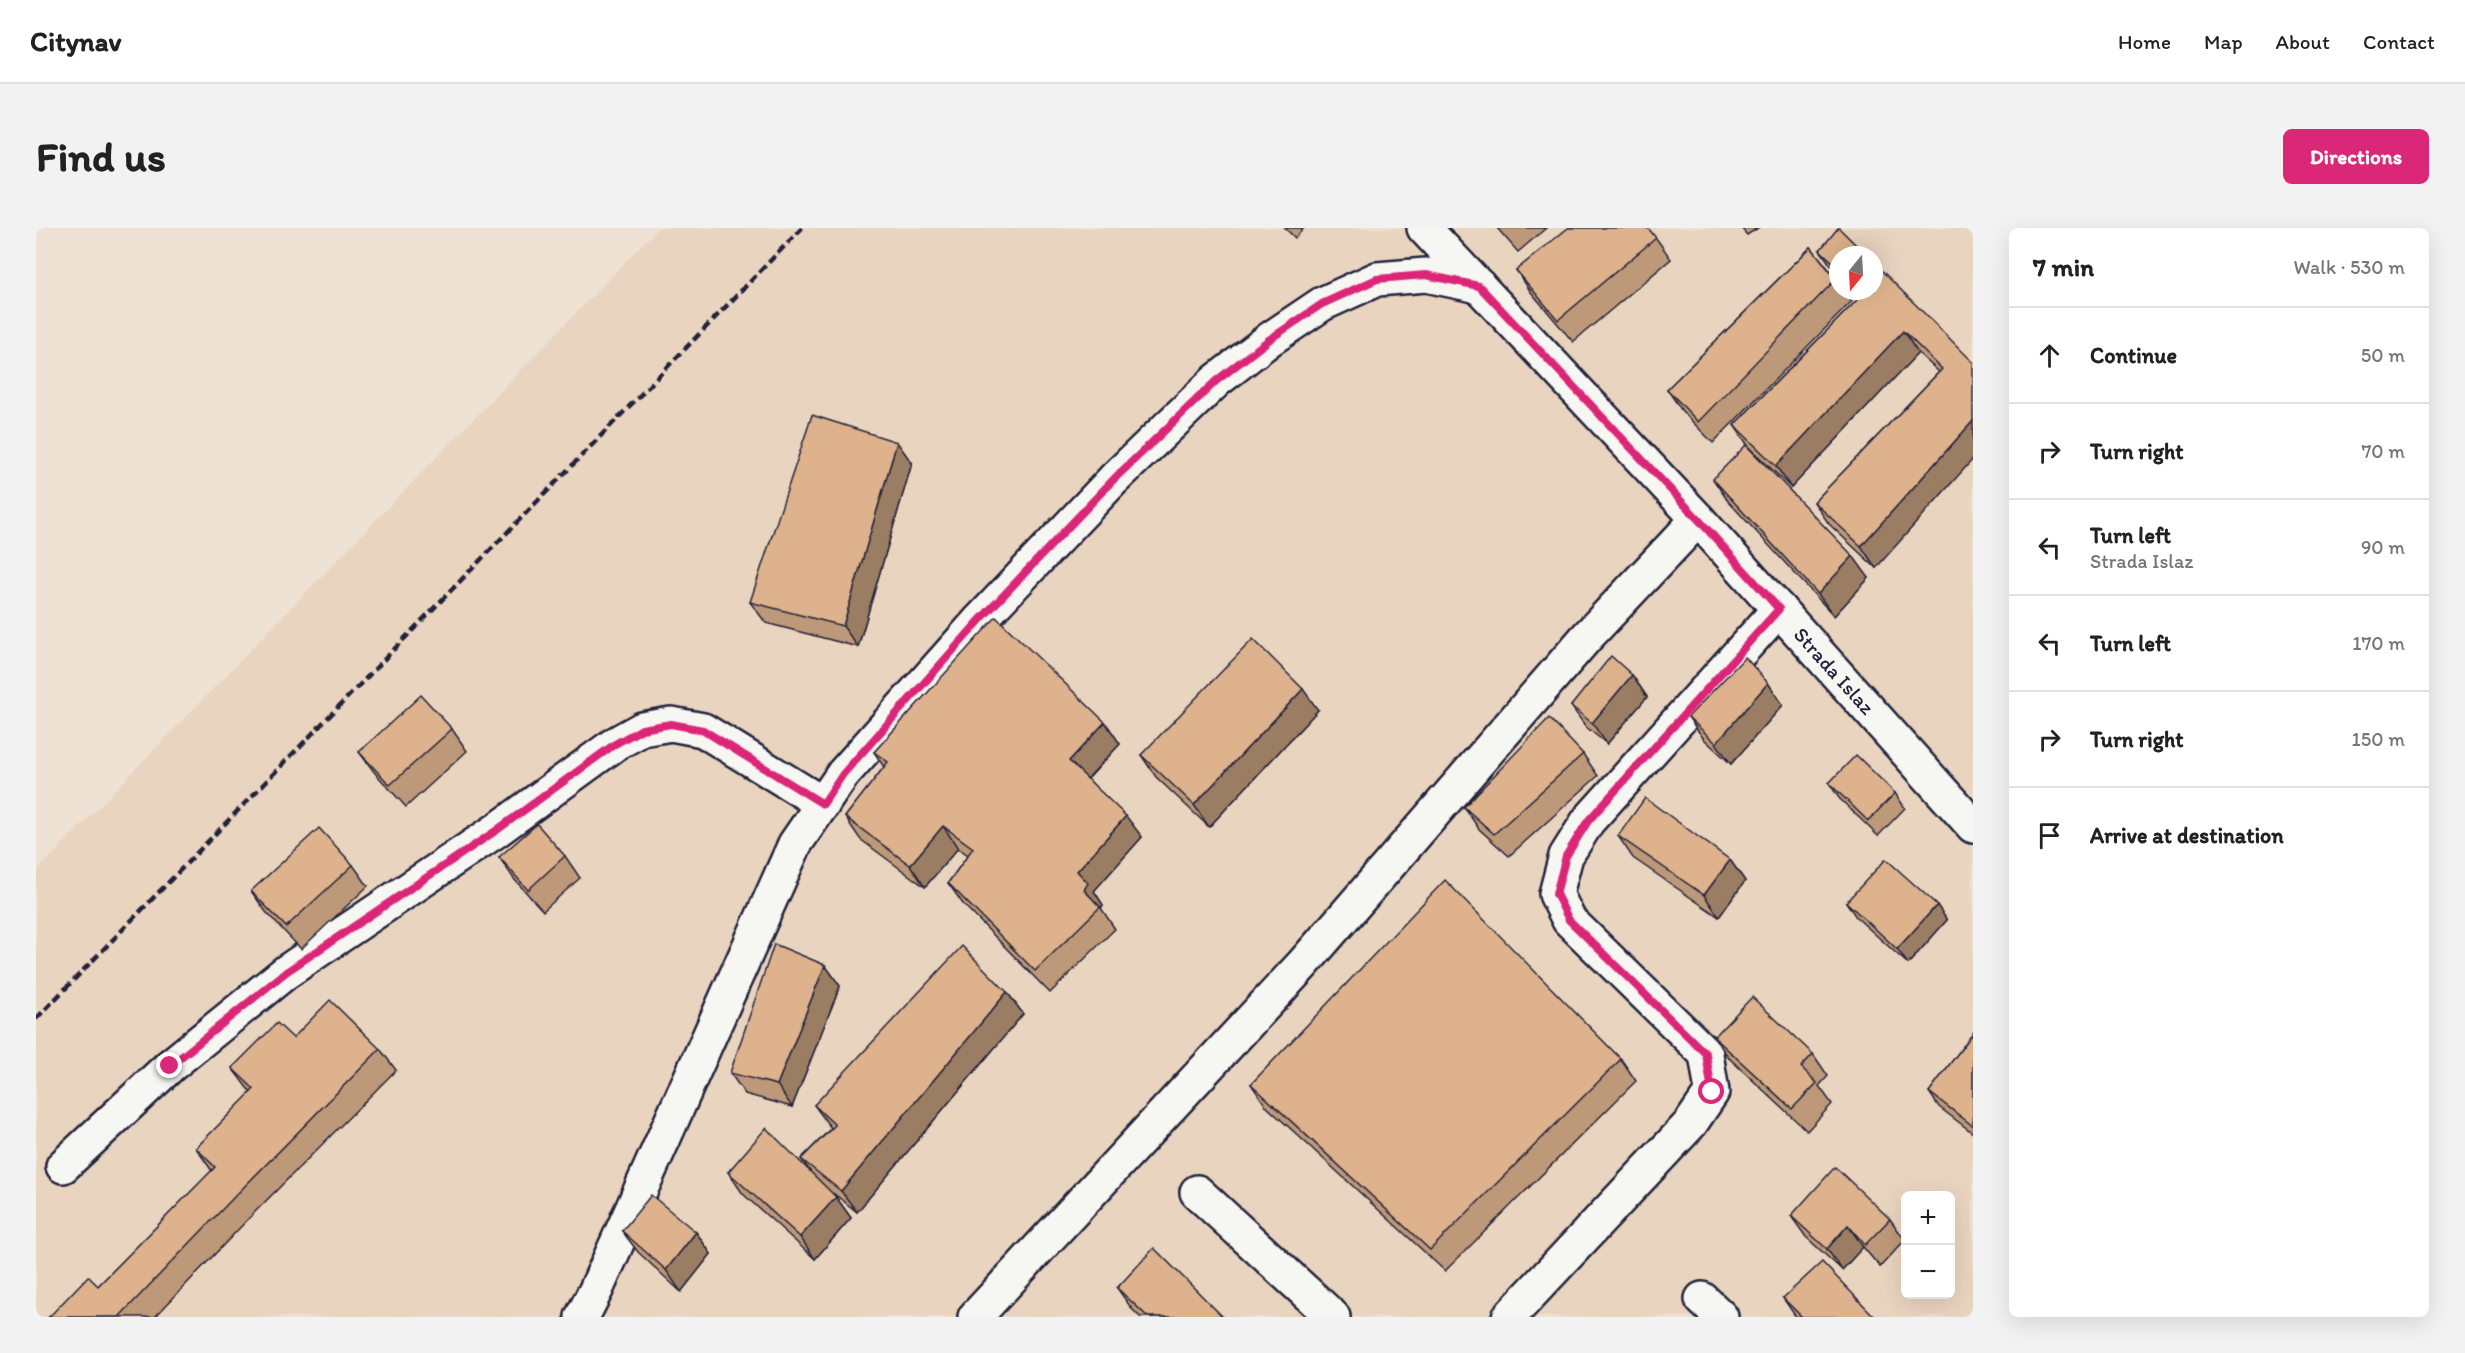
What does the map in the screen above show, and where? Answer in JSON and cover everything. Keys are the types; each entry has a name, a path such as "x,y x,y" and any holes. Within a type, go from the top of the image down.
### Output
{"street":[{"name":"Strada Islaz","path":"1424,228 1698,519 1973,826"},
{"path":"582,1317 795,844 843,774 981,619 1114,479 1216,381 1270,339 1322,304 1377,279 1426,275 1479,286"},
{"path":"975,1317 1303,964 1585,639 1698,519"},
{"path":"1509,1317 1690,1123 1712,1092 1706,1054 1569,920 1556,894 1566,856 1588,821 1779,609"},
{"path":"63,1166 170,1066 286,972 497,830 615,744 642,729 671,724 703,730 823,804"},
{"path":"1197,1192 1334,1317"}],"shaded area":[{"path":"658,228 1973,228 1973,1317 36,1317 36,872"}],"building":[{"path":"1568,228 1648,228 1656,238 1558,320 1516,270"},
{"path":"1838,228 1857,246 1829,246 1829,258 1820,250"},
{"path":"1811,247 1829,270 1829,286 1698,422 1667,389"},
{"path":"1883,272 1973,362 1973,421 1861,546 1814,502 1942,369 1903,331 1776,466 1734,425 1857,300 1883,300"},
{"path":"812,415 897,442 843,626 750,602"},
{"path":"1746,445 1853,556 1818,594 1713,479"},
{"path":"996,617 1105,722 1069,761 1126,816 1077,871 1088,883 1084,890 1100,907 1035,971 948,883 973,848 943,826 910,865 845,817 888,762 874,752"},
{"path":"1253,639 1303,689 1194,805 1141,755"},
{"path":"1611,656 1632,675 1592,723 1571,706"},
{"path":"1745,657 1768,683 1716,743 1688,717"},
{"path":"421,695 452,729 390,785 359,752"},
{"path":"1549,718 1583,754 1494,834 1464,807"},
{"path":"1856,755 1895,793 1868,821 1829,783"},
{"path":"1645,798 1730,860 1704,895 1618,836"},
{"path":"537,824 565,856 528,890 499,857"},
{"path":"319,828 353,865 286,927 251,891"},
{"path":"1886,859 1937,905 1897,949 1846,902"},
{"path":"1445,880 1621,1059 1430,1250 1251,1084"},
{"path":"774,944 825,965 777,1085 730,1073"},
{"path":"962,946 1007,992 841,1191 801,1159 835,1125 814,1105"},
{"path":"1752,997 1813,1054 1801,1067 1817,1083 1792,1109 1714,1037"},
{"path":"330,1000 380,1049 119,1317 49,1317 88,1276 98,1286 215,1167 196,1148 254,1089 232,1068 277,1023 293,1038"},
{"path":"1973,1033 1973,1126 1929,1092"},
{"path":"766,1128 836,1197 800,1237 728,1172"},
{"path":"1835,1167 1890,1219 1865,1245 1848,1225 1827,1249 1791,1216"},
{"path":"651,1195 696,1232 666,1270 622,1231"},
{"path":"1154,1248 1223,1317 1148,1317 1117,1288"},
{"path":"1822,1262 1875,1317 1802,1317 1783,1298"}],"railway":[{"path":"36,1019 802,228"}],"route":[{"path":"170,1066 286,972 497,830 615,744 642,729 671,724 703,730 726,742 823,804 843,774 981,619 1114,479 1216,381 1270,339 1322,304 1377,279 1426,275 1479,286 1698,519 1779,609 1588,821 1566,856 1556,894 1569,920 1706,1054 1712,1092"}]}
